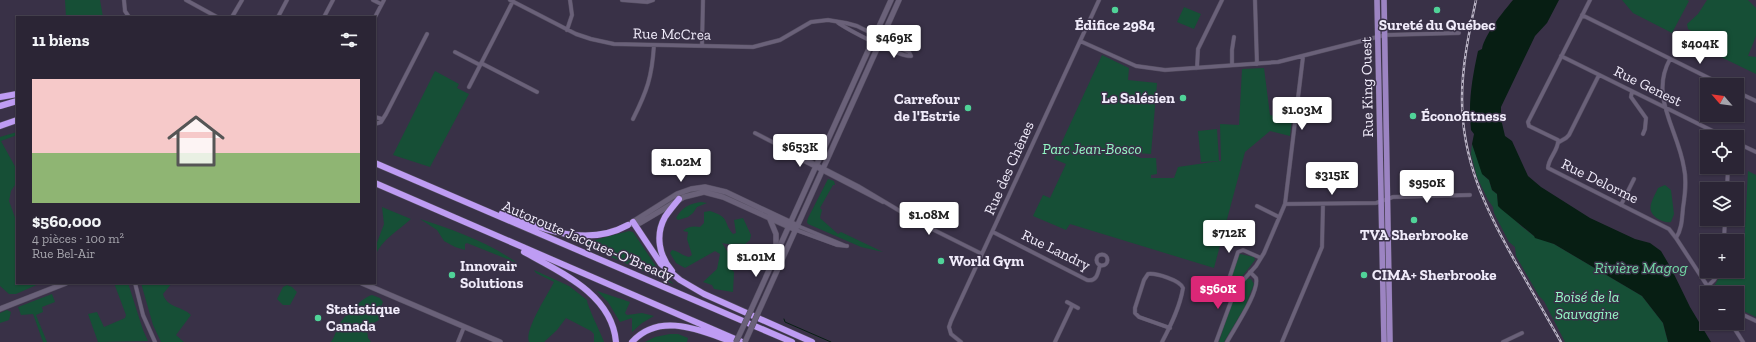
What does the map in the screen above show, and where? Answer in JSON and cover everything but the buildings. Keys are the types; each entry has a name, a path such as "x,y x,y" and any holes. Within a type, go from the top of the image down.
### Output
{"highway":[{"path":"0,97 16,94"},
{"path":"0,106 16,101"},
{"path":"0,126 16,120"},
{"name":"Autoroute Jacques-O'Bready","path":"376,163 792,342"},
{"name":"Autoroute Jacques-O'Bready","path":"376,184 744,342"},
{"path":"450,195 565,235 586,236 601,234 614,231 632,223 662,266 686,284 707,296 812,342"},
{"path":"679,199 664,219 660,231 660,243 666,264 686,284"},
{"path":"495,235 553,268 585,289 599,302 607,314 613,326 616,342"},
{"path":"632,342 647,330 669,325 695,329 733,342"}],"main road":[{"path":"736,342 891,0"},
{"path":"744,342 797,228 899,0"},
{"name":"Rue King Ouest","path":"1378,0 1384,342"},
{"name":"Rue King Ouest","path":"1384,0 1390,342"},
{"path":"632,223 678,194 696,188 707,187 726,192 797,228"},
{"path":"632,223 640,223 679,199 693,193 711,193 790,224"},
{"path":"769,217 776,234 776,254"},
{"path":"0,309 63,284"},
{"path":"364,284 500,342"}],"street":[{"path":"124,0 125,11 128,16"},
{"path":"186,0 215,16"},
{"path":"233,16 242,0"},
{"path":"279,16 287,0"},
{"path":"325,16 333,0"},
{"path":"373,0 381,4"},
{"path":"375,16 384,0"},
{"path":"567,30 572,15 570,0"},
{"path":"622,0 647,2 653,0"},
{"path":"702,46 703,0"},
{"name":"Rue des Chênes","path":"961,342 951,334 950,325 1099,0"},
{"path":"1197,68 1198,49 1222,0"},
{"path":"1255,0 1257,64"},
{"name":"Rue Delorme","path":"1590,0 1528,124 1530,127 1556,139 1559,142 1548,168 1664,226 1676,238 1708,286"},
{"path":"469,87 512,1"},
{"name":"Rue McCrea","path":"512,1 567,30 591,39 621,45 760,46 780,40 811,22 824,20 837,22"},
{"path":"1582,14 1709,78"},
{"path":"837,22 846,23 875,34 909,52 911,56 906,56 872,41 837,22"},
{"path":"1080,41 1143,68 1165,70 1278,62 1303,57 1378,36 1459,32"},
{"path":"376,124 381,122 382,118 386,114 427,34"},
{"path":"1232,65 1234,37"},
{"path":"633,119 650,80 654,45"},
{"path":"455,52 537,92"},
{"name":"Rue Genest","path":"1561,56 1710,130"},
{"path":"1216,342 1227,309 1238,286 1261,258 1271,239 1285,204 1303,57"},
{"path":"1670,59 1665,69 1662,82 1662,95 1680,152 1686,180 1681,228 1676,238"},
{"path":"1559,142 1569,135 1599,75"},
{"path":"1632,91 1631,98 1645,114 1646,118 1645,129 1642,134"},
{"path":"1744,95 1756,101"},
{"path":"376,117 382,118"},
{"path":"755,133 823,170 881,198 884,202 920,223 982,254"},
{"path":"1744,146 1756,152"},
{"path":"1621,205 1634,179"},
{"path":"1285,204 1381,202 1388,198 1413,196 1470,195"},
{"path":"1282,342 1322,247 1323,204"},
{"path":"1257,206 1279,217"},
{"path":"797,228 847,246 837,245 797,228"},
{"name":"Rue Landry","path":"993,232 1087,280 1092,281 1095,279 1100,265"},
{"path":"1238,286 1231,280 1230,276 1238,252 1243,250 1261,258"},
{"path":"1227,342 1248,305 1256,286 1256,278 1250,272"},
{"path":"1162,342 1170,328 1182,286 1176,281 1153,274 1148,274 1144,280 1135,308 1136,313 1139,317 1170,328"},
{"path":"1708,286 1715,278"},
{"path":"135,284 143,314 155,342"},
{"path":"1067,302 1078,308"},
{"path":"1055,342 1072,306"},
{"path":"1744,315 1756,321"},
{"path":"458,342 464,327"},
{"path":"1736,330 1744,342"},
{"path":"1503,342 1522,333"}],"green space":[{"path":"65,0 100,0 103,16 66,16"},
{"path":"1622,0 1689,1 1672,33 1633,13"},
{"path":"1707,0 1748,0 1756,8 1756,36 1748,56 1756,57 1756,74 1696,45 1699,35 1688,29 1687,24 1698,14"},
{"path":"1184,7 1201,14 1194,29 1177,22"},
{"name":"Parc Jean-Bosco","path":"1102,55 1129,68 1128,80 1157,83 1151,154 1124,152 1141,158 1156,158 1157,174 1151,175 1151,178 1174,178 1178,167 1221,161 1220,124 1239,125 1242,69 1264,68 1270,115 1292,120 1290,136 1270,131 1245,152 1214,268 1070,224 1066,230 1033,216 1043,195 1050,198 1066,164 1054,159"},
{"path":"435,71 459,84 457,88 469,94 430,167 393,155"},
{"path":"1217,129 1219,161 1201,162 1198,131"},
{"path":"16,132 16,135 1,141 16,168 16,184 11,191 9,201 16,220 16,284 39,284 16,294 9,294 0,286 0,137"},
{"name":"Boisé de la Sauvagine","path":"1472,144 1484,176 1489,180 1492,190 1497,194 1498,202 1521,226 1534,236 1554,244 1642,296 1663,323 1668,342 1565,342 1544,301 1539,296 1516,256 1515,247 1509,242 1477,177 1471,154"},
{"path":"1748,171 1756,175 1756,317 1744,311 1744,286 1714,286 1719,278 1744,278"},
{"path":"828,179 834,181 835,185 833,185 820,208 822,210 820,218 838,234 841,232 883,252 861,247 808,224 808,218"},
{"path":"1665,185 1671,190 1674,214 1671,222 1658,219 1651,212 1652,201 1658,188"},
{"path":"701,202 707,203 697,207 688,217 678,220 676,218 686,207"},
{"path":"382,207 411,219 386,240 376,254 376,245 384,224"},
{"path":"710,211 717,213 724,218 733,234 736,233 734,220 743,218 751,235 750,240 745,244 722,243 729,254 728,263 734,272 733,292 714,289 712,285 703,282 717,269 720,254 715,251 685,268 676,263 670,253 672,250 689,257 692,255 687,239 688,232 683,231 691,227 700,227 704,223 704,212"},
{"path":"420,219 470,237 495,249 517,263 467,243 465,244 465,250 455,247 444,241 437,230"},
{"path":"629,231 633,232 660,272 674,284 576,242 595,240"},
{"path":"1240,254 1254,257 1255,260 1241,278 1235,280 1232,277 1237,258"},
{"path":"534,270 569,286 587,300 604,342 594,342 594,334 591,331 566,318 557,330 544,342 529,342 528,336 533,321 554,282 536,273"},
{"path":"1246,279 1251,279 1254,284 1245,307 1224,342 1219,342 1236,293"},
{"path":"114,284 128,284 148,341 98,342 88,314 97,312 104,327 125,318 126,315"},
{"path":"141,284 171,284 163,294 165,299 191,315 176,335 184,342 161,342 153,325"},
{"path":"287,285 292,287 297,292 290,305 283,305 277,299 283,287"},
{"path":"597,291 630,302 625,313 627,315 642,313 654,316 642,323 632,332 632,318 620,322 608,302"},
{"path":"52,294 55,302 42,307 43,312 36,315 47,342 43,342 33,314 21,315 18,307"},
{"path":"372,295 380,298 383,302 378,314 379,320 370,325 367,329 368,338 371,342 331,342 339,325 345,317 354,307 368,296"},
{"path":"7,310 11,312 9,320 0,323 0,313"},
{"path":"678,334 688,338 687,342 645,342 655,337"}],"water":[{"name":"Rivière Magog","path":"1513,0 1559,0 1547,23 1535,36 1501,107 1501,119 1505,136 1512,141 1528,176 1541,187 1590,218 1635,239 1650,243 1661,251 1700,324 1700,330 1704,330 1711,342 1668,342 1663,323 1642,296 1554,244 1535,238 1498,206 1497,194 1492,190 1489,180 1482,174 1472,144 1474,134 1471,130 1470,100 1478,51 1482,49 1490,30"}],"waterway":[{"path":"784,319 785,322 831,342"}],"railway":[{"path":"1476,0 1466,49 1462,87 1463,122 1471,164 1495,224 1561,342"}],"place":[{"name":"Édifice 2984","path":"1115,10"},
{"name":"Sureté du Québec","path":"1437,10"},
{"name":"Le Salésien","path":"1183,98"},
{"name":"Carrefour de l'Estrie","path":"968,108"},
{"name":"Éconofitness","path":"1413,116"},
{"name":"TVA Sherbrooke","path":"1414,220"},
{"name":"World Gym","path":"941,261"},
{"name":"Innovair Solutions","path":"452,275"},
{"name":"CIMA+ Sherbrooke","path":"1364,275"},
{"name":"Statistique Canada","path":"318,318"}]}
